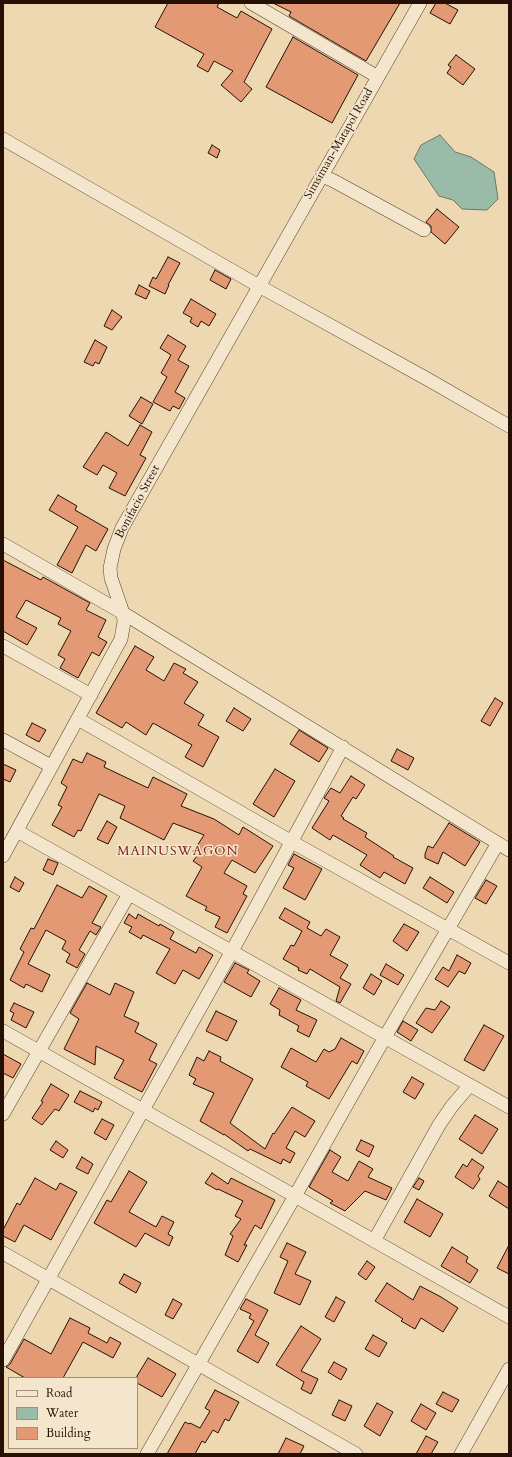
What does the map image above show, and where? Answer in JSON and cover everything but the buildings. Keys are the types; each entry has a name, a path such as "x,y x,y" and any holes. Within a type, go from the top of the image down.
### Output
{"street":[{"path":"251,3 378,77"},
{"name":"Simsiman-Matapol Road","path":"259,286 420,3"},
{"path":"3,139 259,286 509,426"},
{"path":"321,176 332,180 424,230"},
{"name":"Bonifacio Street","path":"3,856 6,842 17,831 121,639 124,622 123,613 111,578 111,559 117,538 259,286"},
{"path":"3,544 123,613 343,747 503,847 448,928 147,1454"},
{"path":"3,646 91,695"},
{"path":"78,718 292,842 509,963"},
{"path":"3,740 51,766"},
{"path":"3,1360 232,952 343,747"},
{"path":"17,831 509,1107"},
{"path":"3,1114 129,894"},
{"path":"3,1031 509,1317"},
{"path":"374,1241 439,1125 449,1110 470,1085"},
{"path":"3,1253 356,1454"},
{"path":"461,1454 509,1370"}],"water":[{"path":"440,135 455,152 471,157 494,172 498,199 487,210 462,209 453,200 439,196 414,159 421,145"}],"district":[{"name":"MAINUSWAGON","path":"178,852"}]}
